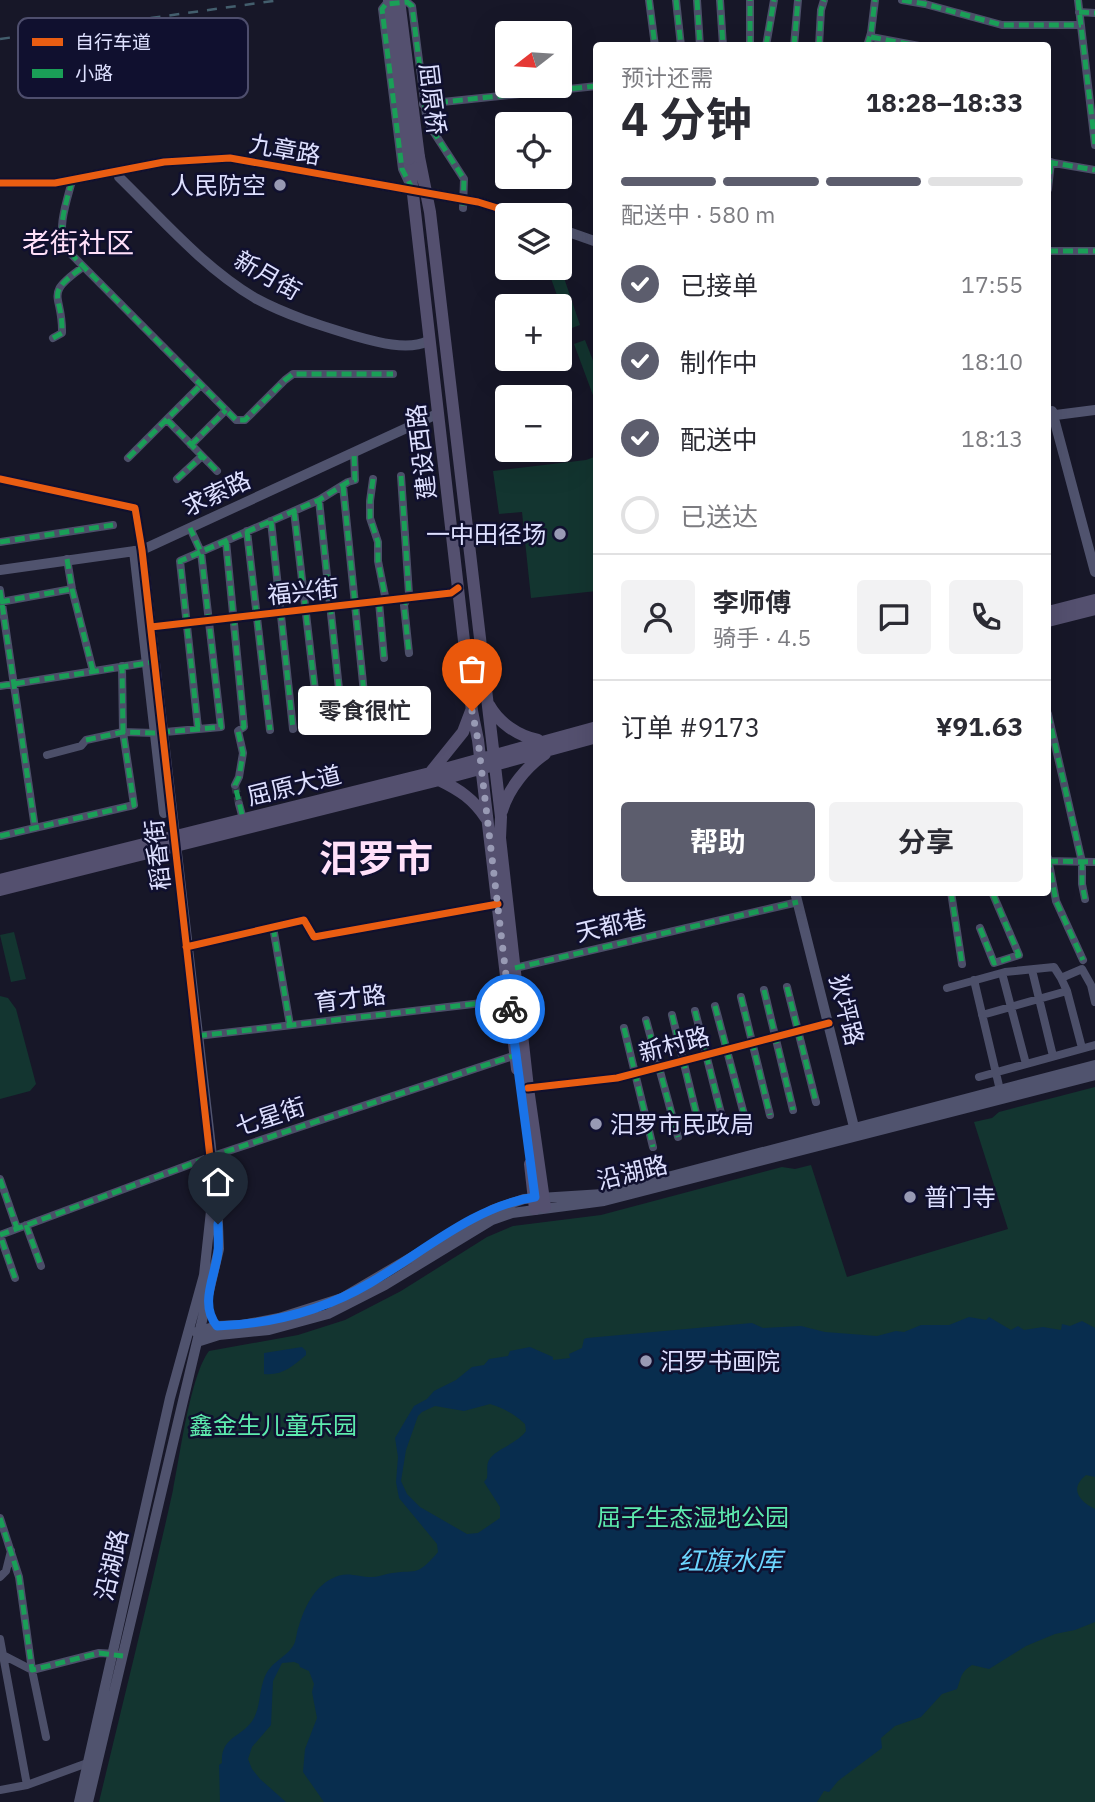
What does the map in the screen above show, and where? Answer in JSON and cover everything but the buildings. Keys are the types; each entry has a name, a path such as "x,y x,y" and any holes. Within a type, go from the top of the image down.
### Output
{"main road":[{"name":"屈原桥","path":"400,0 414,158 413,194"},
{"name":"屈原桥","path":"387,2 414,158 428,199"},
{"name":"建设西路","path":"413,194 472,711 501,817 500,838 540,1202"},
{"name":"建设西路","path":"428,199 486,698 486,819 508,1000 540,1202"},
{"path":"1051,611 1095,600"},
{"path":"1051,620 1095,609"},
{"path":"486,698 494,713 510,727 523,736 549,744 508,796 501,817"},
{"path":"472,711 463,732 434,776 474,800 486,819"},
{"name":"屈原大道","path":"0,890 172,842 434,776 549,744 593,728"},
{"name":"屈原大道","path":"549,744 593,738"},
{"name":"屈原大道","path":"0,880 172,842 243,819 434,776"}],"street":[{"path":"649,0 654,42"},
{"path":"676,0 681,42"},
{"path":"697,0 700,42"},
{"path":"720,0 723,42"},
{"path":"750,0 750,42"},
{"path":"767,42 774,0"},
{"path":"794,42 798,0"},
{"path":"819,42 824,0"},
{"path":"869,41 874,0"},
{"path":"902,0 1002,25 1081,26"},
{"path":"1078,0 1095,145"},
{"path":"413,194 402,169 382,9 387,2 407,2 412,6 423,104 431,128 464,179 464,204"},
{"path":"1079,12 1095,13"},
{"path":"423,104 593,86"},
{"name":"九章路","path":"72,183 164,162 230,159 464,204"},
{"path":"1051,162 1095,170"},
{"name":"九章路","path":"0,185 72,183 120,177 166,166 230,163 413,194"},
{"name":"新月街","path":"120,177 189,247 228,280 256,298 321,325 370,341 398,345 422,344 428,341"},
{"path":"72,183 61,237 66,249 236,419 245,419 293,374 393,374"},
{"path":"464,204 495,207"},
{"path":"464,204 495,213"},
{"path":"572,233 593,241"},
{"path":"572,240 593,247"},
{"path":"1051,251 1095,251"},
{"path":"53,338 62,333 56,300 57,290 62,282 83,267"},
{"path":"128,458 201,385"},
{"path":"1051,413 1095,408"},
{"path":"191,445 226,410"},
{"name":"求索路","path":"0,570 138,550 437,414"},
{"path":"1051,417 1095,572"},
{"path":"167,421 217,471"},
{"path":"198,728 180,561 319,500 355,480 354,453"},
{"path":"177,479 202,456"},
{"path":"401,476 408,598 404,605 409,653"},
{"path":"0,479 135,508 150,662 0,686"},
{"path":"373,479 369,501 370,518 378,542 384,658"},
{"path":"343,486 365,703"},
{"path":"319,500 341,708"},
{"path":"295,511 319,725"},
{"path":"271,521 293,729"},
{"path":"0,542 113,524"},
{"path":"47,755 80,746 86,740 123,732 221,727 201,552 190,528"},
{"path":"247,531 270,730"},
{"path":"226,541 244,727 238,731 243,753 235,785"},
{"name":"稻香街","path":"138,550 151,627 150,662 197,1037 208,1157"},
{"path":"68,559 72,589 93,671"},
{"path":"1,602 72,589"},
{"name":"福兴街","path":"151,627 451,593 458,589"},
{"path":"0,590 35,828"},
{"path":"0,836 134,805 123,732 122,666"},
{"path":"1051,727 1083,862 1082,884 1085,899"},
{"path":"239,804 243,819"},
{"path":"172,842 208,1157"},
{"path":"1051,860 1095,862"},
{"path":"1051,875 1056,901 1083,960"},
{"path":"952,896 962,964"},
{"path":"980,928 994,963 1018,955 994,896"},
{"name":"天都巷","path":"515,968 797,897"},
{"name":"狄坪路","path":"797,897 855,1133"},
{"path":"186,947 304,920 314,936 498,904"},
{"path":"273,927 290,1025"},
{"path":"947,988 1002,973 1054,967 1067,992 1082,1048"},
{"path":"1061,978 1082,969 1091,985 1095,1002"},
{"path":"1032,970 1052,1056"},
{"path":"1002,973 1026,1064"},
{"path":"974,980 1000,1090"},
{"path":"787,987 816,1102"},
{"path":"764,990 793,1110"},
{"path":"982,1015 1067,992"},
{"path":"741,997 769,1115"},
{"name":"育才路","path":"197,1037 508,1000"},
{"path":"716,1006 744,1118"},
{"path":"695,1011 724,1125"},
{"path":"672,1015 701,1133"},
{"path":"646,1020 678,1137"},
{"name":"新村路","path":"528,1088 617,1078 829,1023"},
{"path":"624,1028 653,1146"},
{"path":"979,1077 1095,1045"},
{"name":"七星街","path":"0,1235 208,1157 516,1055"},
{"name":"沿湖路","path":"855,1133 1095,1065"},
{"name":"沿湖路","path":"194,1336 217,1326 242,1325 279,1318 342,1298 492,1215 540,1202 604,1201 855,1133 1095,1074"},
{"name":"沿湖路","path":"79,1802 93,1761 118,1655 170,1398 207,1304 219,1249 217,1199 208,1157"},
{"name":"沿湖路","path":"194,1336 212,1213 208,1157"},
{"path":"0,1179 41,1266"},
{"name":"沿湖路","path":"194,1336 241,1334 288,1326 328,1314 385,1285 492,1215"},
{"path":"0,1235 15,1278"},
{"path":"207,1304 210,1317 217,1326"},
{"path":"0,1518 19,1577 46,1737"},
{"path":"0,1577 6,1571 11,1551"},
{"path":"0,1639 27,1785"},
{"path":"3,1655 33,1670 99,1653 118,1655"},
{"path":"0,1790 27,1785 93,1761"},
{"name":"沿湖路","path":"88,1802 93,1761"}],"green space":[{"path":"552,280 565,280 569,294 557,294"},
{"path":"572,301 580,325 572,328"},
{"path":"585,340 593,361 593,395 574,344"},
{"name":"一中田径场","path":"593,457 593,591 531,598 522,512 499,514 493,471"},
{"path":"14,932 26,979 11,982 0,935"},
{"path":"0,996 8,998 16,1009 36,1084 30,1091 0,1099"},
{"name":"屈子生态湿地公园","path":"1095,1087 1095,1802 99,1802 173,1490 191,1397 196,1378 209,1351 298,1335 345,1320 401,1291 487,1237 513,1226 601,1215 782,1167 795,1169 811,1165 847,1277 1008,1229 974,1122 992,1118 999,1112"}],"water":[{"name":"红旗水库","path":"969,1317 986,1320 989,1317 1011,1330 1018,1326 1024,1330 1043,1327 1061,1330 1062,1324 1070,1326 1082,1321 1095,1328 1095,1477 1086,1475 1077,1490 1084,1502 1095,1509 1095,1622 1026,1646 989,1669 972,1665 963,1673 957,1689 942,1694 921,1717 895,1726 881,1738 882,1748 838,1781 829,1792 824,1791 817,1802 324,1802 303,1772 305,1749 317,1718 312,1692 314,1684 309,1671 299,1664 282,1663 273,1681 271,1725 252,1747 248,1759 260,1779 286,1802 220,1802 219,1765 222,1763 225,1747 254,1718 266,1675 293,1646 304,1612 315,1593 336,1576 374,1577 415,1571 425,1566 438,1552 437,1544 399,1498 396,1482 398,1457 395,1438 414,1406 427,1399 434,1391 456,1380 472,1367 484,1365 489,1359 508,1356 510,1351 530,1347 553,1357 553,1360 570,1358 569,1354 582,1348 584,1339 587,1338 752,1323 763,1328 801,1326 825,1332 877,1336 896,1331 904,1332 921,1325 949,1325","holes":["490,1404 521,1420 526,1431 492,1456 488,1462 487,1478 484,1482 500,1507 500,1518 478,1533 467,1534 420,1507 407,1494 401,1481 406,1450 418,1416 422,1412 435,1406 464,1411"]},
{"path":"302,1347 306,1355 292,1366 282,1372 264,1374 264,1353"}],"tunnel":[{"path":"235,785 239,804"}],"railway":[{"path":"151,18 280,0"},
{"path":"0,39 18,36"}],"marked path":[{"path":"649,0 654,42"},
{"path":"676,0 681,42"},
{"path":"697,0 700,42"},
{"path":"720,0 723,42"},
{"path":"750,0 750,42"},
{"path":"767,42 774,0"},
{"path":"794,42 798,0"},
{"path":"819,42 824,0"},
{"path":"868,42 875,0"},
{"path":"902,0 1002,25 1081,25"},
{"path":"1078,0 1095,145"},
{"path":"413,190 402,169 382,9 386,4 407,2 412,6 426,115 431,128 464,179 463,206"},
{"path":"1079,12 1095,13"},
{"path":"871,37 898,42"},
{"path":"423,104 593,86"},
{"path":"1051,163 1095,170"},
{"path":"72,181 62,224 66,249 236,420 245,420 293,374 393,374"},
{"path":"1051,251 1095,251"},
{"path":"53,338 62,333 59,290 83,267"},
{"path":"128,458 201,385"},
{"path":"191,445 226,410"},
{"path":"167,420 217,471"},
{"path":"198,728 180,561 319,500 355,480 354,453"},
{"path":"177,479 202,456"},
{"path":"401,476 409,594 404,605 409,653"},
{"path":"373,479 370,518 378,542 378,561 386,601"},
{"path":"343,486 365,703"},
{"path":"319,500 341,708"},
{"path":"294,511 319,725"},
{"path":"271,521 293,729"},
{"path":"0,542 113,525"},
{"path":"86,740 123,732 154,733 221,727 201,552 190,528"},
{"path":"247,531 270,730"},
{"path":"226,541 244,727 238,731 243,753 235,785 243,819"},
{"path":"67,559 93,671"},
{"path":"0,602 72,589"},
{"path":"0,590 35,828"},
{"path":"379,602 384,658"},
{"path":"0,686 154,662"},
{"path":"0,836 134,805 123,732 122,666"},
{"path":"1051,727 1082,862 1085,899"},
{"path":"1051,861 1095,862"},
{"path":"1051,874 1056,901 1083,960"},
{"path":"952,896 962,964"},
{"path":"980,928 994,963 1019,955 994,896"},
{"path":"515,968 798,902"},
{"path":"273,927 290,1025"},
{"path":"787,987 816,1102"},
{"path":"764,990 793,1110"},
{"path":"741,997 770,1115"},
{"path":"197,1036 508,1000"},
{"path":"715,1006 745,1118"},
{"path":"695,1011 724,1125"},
{"path":"672,1015 701,1133"},
{"path":"646,1020 678,1137"},
{"path":"624,1028 653,1147"},
{"path":"15,1278 0,1235 210,1157 516,1055"},
{"path":"0,1179 17,1228"},
{"path":"26,1225 41,1266"},
{"path":"0,1518 19,1577 32,1670 99,1653 123,1656"}],"cycle path":[{"path":"0,183 55,183 164,162 230,158 495,207"},
{"path":"0,479 135,508 142,550 210,1157"},
{"path":"151,627 451,593 458,588"},
{"path":"186,947 304,920 314,937 498,904"},
{"path":"528,1088 617,1078 829,1023"}],"way so far":[{"path":"472,711 478,740 510,1009"}],"place":[{"name":"人民防空","path":"280,185"},
{"name":"一中田径场","path":"560,534"},
{"name":"零食很忙","path":"472,711"},
{"name":"汨罗市民政局","path":"596,1124"},
{"name":"普门寺","path":"910,1197"},
{"name":"汨罗书画院","path":"646,1361"}],"district":[{"name":"老街社区","path":"78,242"},
{"name":"汨罗市","path":"376,857"}],"route":[{"path":"218,1224 219,1249 207,1304 210,1317 217,1326 242,1325 279,1318 342,1298 492,1210 535,1197 510,1009"}],"park label":[{"name":"鑫金生儿童乐园","path":"273,1425"}]}
